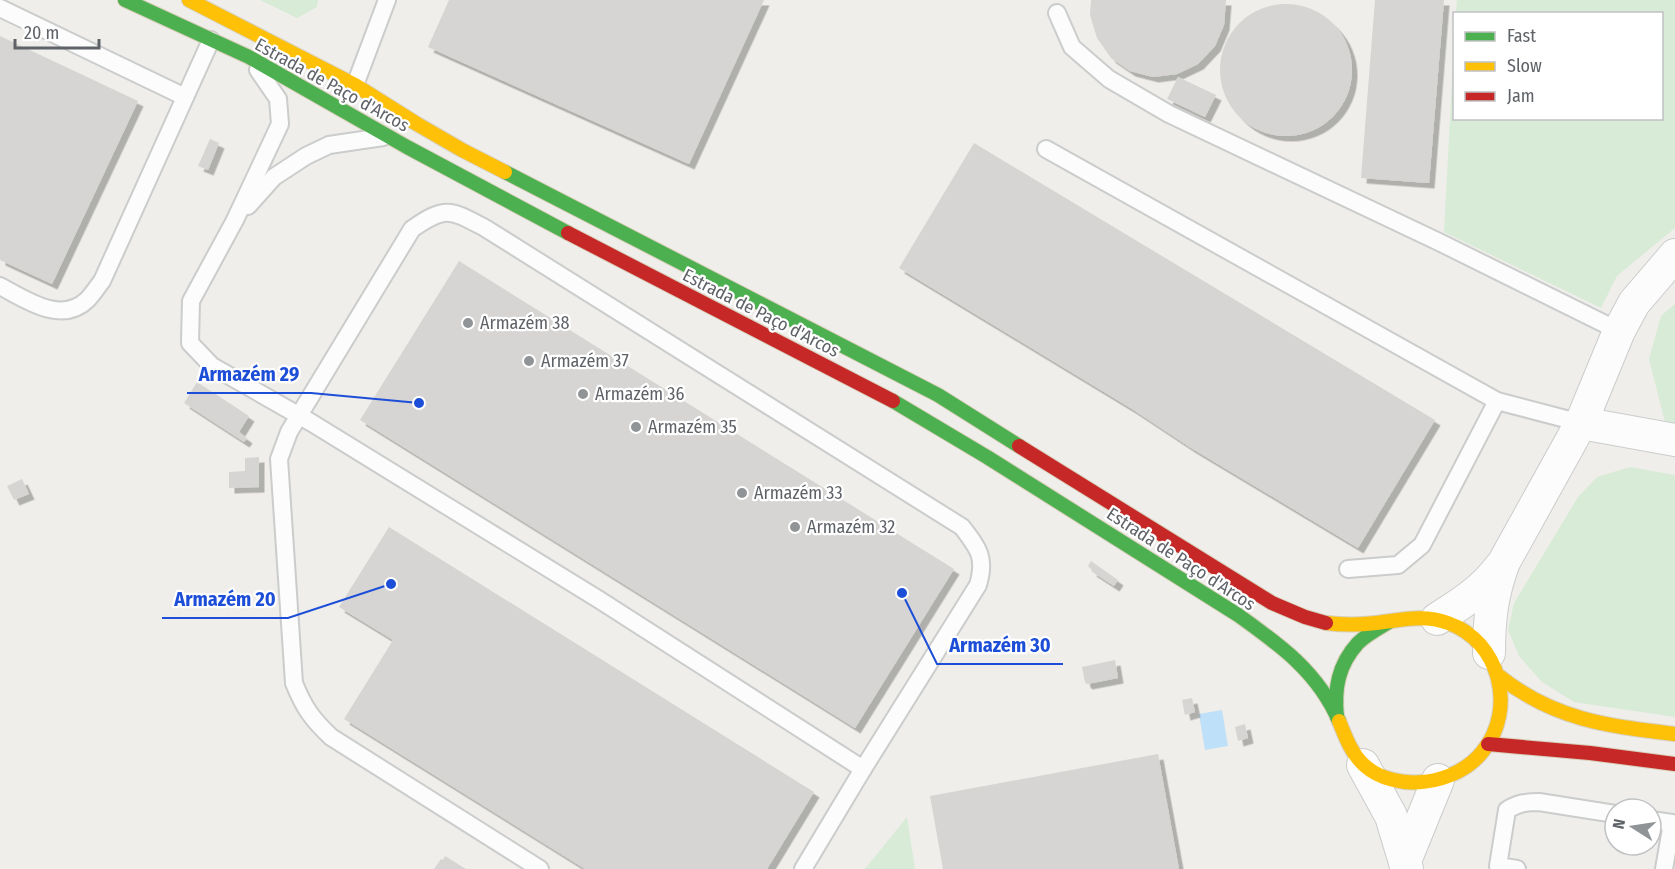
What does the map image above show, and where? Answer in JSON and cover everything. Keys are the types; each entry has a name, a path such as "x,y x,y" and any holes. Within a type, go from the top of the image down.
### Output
{"main road":[{"name":"Estrada de Paço d'Arcos","path":"124,0 249,57 388,137 583,241 899,404 987,457 1238,615 1293,656 1332,703 1346,738 1363,765"},
{"name":"Estrada de Paço d'Arcos","path":"189,0 355,85 462,150 938,395 1293,614 1318,622 1362,625 1408,617 1437,619 1461,628 1473,636 1494,665 1530,699 1575,717 1675,734"},
{"name":"Estrada de Paço d'Arcos","path":"1337,717 1335,698 1338,680 1346,661 1359,642 1389,622"},
{"path":"1363,765 1382,777 1404,782 1422,782 1437,780 1455,773 1474,761 1488,744 1498,724 1502,697 1494,665"},
{"path":"1488,744 1590,753 1675,764"}],"street":[{"path":"1437,619 1475,595 1504,562 1581,423 1619,331 1634,303 1675,255"},
{"path":"1581,423 1675,440"},
{"path":"1494,665 1489,627 1492,599 1504,562"},
{"path":"1363,765 1391,816 1406,865"},
{"path":"1406,865 1437,780"}],"lane":[{"path":"355,85 387,0"},
{"path":"0,8 185,97"},
{"path":"1057,13 1072,47 1109,79 1169,114 1439,242 1619,331"},
{"path":"0,286 45,308 73,309 87,301 102,281 211,40"},
{"path":"249,57 278,99 280,124 235,220 190,301 190,343 212,366 299,415 598,599 863,769"},
{"path":"235,220 274,177 306,156 329,145 388,137"},
{"path":"1046,149 1497,401 1581,423"},
{"path":"540,869 331,737 316,723 303,705 294,683 279,459 289,432 412,229 424,220 444,211 462,216 485,228 962,527 980,554 982,570 978,585 803,869"},
{"path":"1348,569 1398,565 1422,545 1497,401"},
{"path":"1517,869 1498,866 1507,810 1517,804 1539,802 1603,812"},
{"path":"1663,822 1672,823 1664,869"}],"green space":[{"path":"260,0 318,0 317,7 297,18"},
{"path":"1457,0 1675,0 1675,228 1617,276 1601,308 1444,232 1453,61 1453,120 1663,120 1663,12 1456,12"},
{"path":"1675,304 1675,426 1665,422 1649,359 1661,316"},
{"path":"1630,467 1675,475 1675,717 1574,702 1542,682 1519,656 1508,630 1514,603 1578,497 1597,477"},
{"path":"907,817 915,869 865,869"}],"water":[{"path":"1222,710 1228,746 1205,750 1199,714"}],"building":[{"path":"449,0 764,0 689,164 428,47"},
{"path":"1091,0 1226,0 1224,25 1215,46 1198,64 1177,74 1153,77 1130,71 1111,58 1097,38 1090,15"},
{"path":"1375,0 1444,0 1429,183 1361,178"},
{"path":"1286,4 1311,9 1333,23 1347,45 1352,70 1347,95 1333,117 1311,131 1286,136 1261,131 1239,117 1225,95 1220,70 1225,45 1239,23 1261,9"},
{"path":"0,36 138,101 52,284 0,260"},
{"path":"1178,77 1216,95 1205,117 1167,99"},
{"path":"210,139 219,143 208,170 198,166"},
{"path":"974,143 1435,420 1358,548 899,268"},
{"path":"459,261 954,569 855,728 360,420"},
{"path":"197,382 249,416 239,432 247,438 244,442 184,403"},
{"path":"259,457 259,487 229,488 229,472 245,471 245,458"},
{"path":"22,479 29,494 14,500 7,486"},
{"path":"389,527 814,792 767,869 585,869 344,719 393,640 339,607"},
{"path":"1091,561 1118,580 1114,586 1091,571 1088,566"},
{"path":"1115,660 1118,678 1087,684 1085,682 1082,667"},
{"path":"1192,698 1195,712 1185,715 1182,700"},
{"path":"1245,724 1248,738 1238,741 1235,727"},
{"path":"1158,754 1179,869 943,869 930,796"},
{"path":"445,856 466,869 434,869"}],"traffic: fast":[{"path":"125,0 249,57 407,147 568,233"},
{"path":"505,172 938,395 1019,446"},
{"path":"893,401 987,457 1238,615 1269,637 1309,674 1339,721"},
{"path":"1337,717 1337,687 1346,660 1361,640 1389,622"}],"traffic: slow":[{"path":"189,0 355,85 417,124 505,172"},
{"path":"1326,623 1364,624 1421,618 1448,623 1466,632 1491,660 1498,678 1501,697 1499,716 1493,734 1483,751 1472,763 1458,772 1426,782 1392,780 1364,765 1352,750 1339,721"},
{"path":"1499,676 1540,702 1582,719 1675,734"}],"traffic: jam":[{"path":"568,233 893,401"},
{"path":"1019,446 1272,603 1326,623"},
{"path":"1488,744 1590,753 1675,764"}],"place":[{"name":"Armazém 38","path":"468,323"},
{"name":"Armazém 37","path":"529,361"},
{"name":"Armazém 36","path":"583,394"},
{"name":"Armazém 29","path":"419,403"},
{"name":"Armazém 35","path":"636,427"},
{"name":"Armazém 33","path":"742,493"},
{"name":"Armazém 32","path":"795,527"},
{"name":"Armazém 20","path":"391,584"},
{"name":"Armazém 30","path":"902,593"}]}
